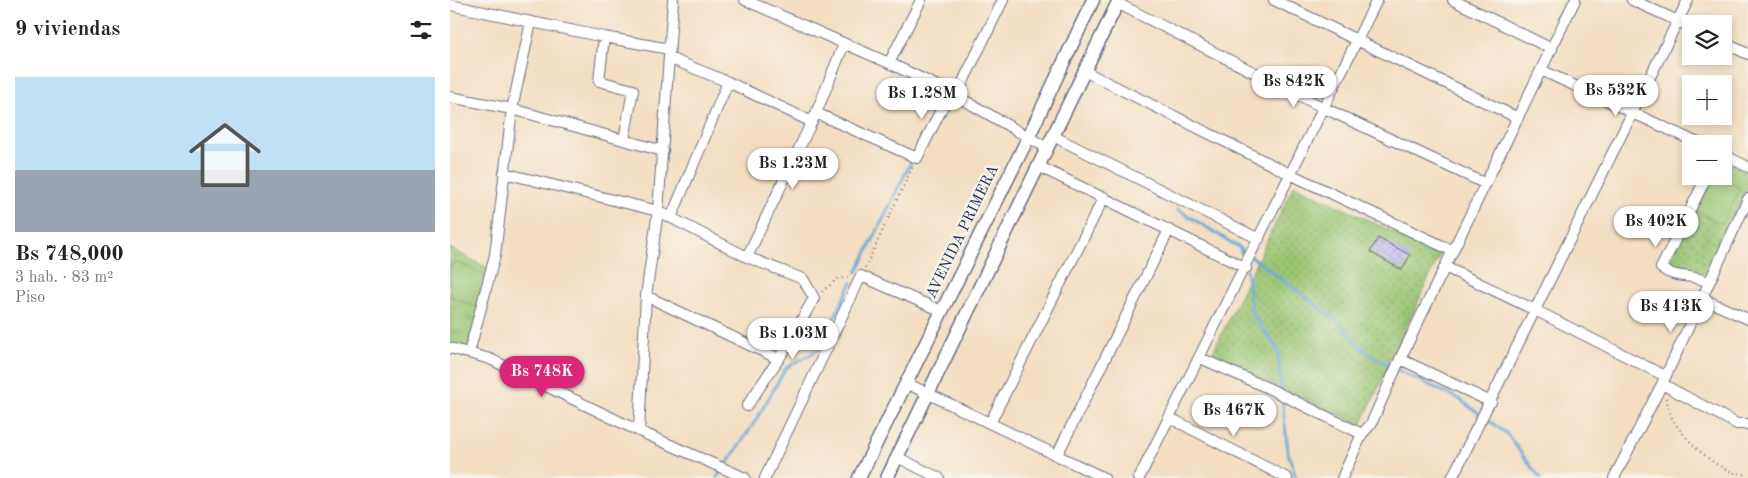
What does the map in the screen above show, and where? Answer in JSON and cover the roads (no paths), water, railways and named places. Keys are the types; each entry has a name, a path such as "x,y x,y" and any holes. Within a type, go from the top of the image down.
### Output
{"main road":[{"name":"AVENIDA PRIMERA","path":"859,478 1028,138 1093,0"},
{"path":"887,478 1118,2"}],"street":[{"path":"639,431 646,296 658,211 673,0"},
{"path":"890,63 921,0"},
{"path":"450,5 604,36 669,53 728,82 917,158 1003,0"},
{"path":"1274,0 1518,118"},
{"path":"1139,478 1246,268 1290,174 1358,42 1377,0"},
{"path":"1453,0 1552,49"},
{"path":"1342,478 1362,434 1371,424 1400,359 1576,0"},
{"path":"1632,0 1682,23"},
{"path":"1452,478 1688,0"},
{"path":"751,1 890,63 953,94 1047,148"},
{"path":"1118,2 1324,108 1486,184"},
{"path":"469,353 495,255 512,108 530,22"},
{"path":"604,36 600,81 633,90 624,140"},
{"path":"747,256 814,118 844,44"},
{"path":"1732,47 1748,54"},
{"path":"1541,70 1682,135"},
{"path":"1084,71 1290,174 1453,251"},
{"path":"671,218 728,82"},
{"path":"450,97 512,108 663,151"},
{"path":"1053,136 1259,239"},
{"path":"1732,159 1748,167"},
{"path":"1038,166 1246,268"},
{"path":"504,173 658,211 747,256 803,279 814,298 779,359 748,406"},
{"path":"1702,185 1661,268 1670,275 1697,276 1708,282"},
{"path":"990,423 1104,197"},
{"path":"1614,478 1663,380 1708,282 1744,216 1748,199"},
{"path":"1057,455 1169,230"},
{"path":"1445,266 1536,310 1663,380 1737,424 1748,424"},
{"path":"765,478 861,276 942,311"},
{"path":"646,296 779,359"},
{"path":"1701,298 1748,319"},
{"path":"450,348 490,359 639,431 745,478"},
{"path":"1200,358 1268,388 1362,434"},
{"path":"1400,359 1491,402"},
{"path":"906,383 1104,478"},
{"path":"1170,418 1287,478"},
{"path":"897,457 939,478"}],"waterway":[{"path":"857,272 911,162"},
{"path":"1177,209 1240,248 1244,261"},
{"path":"1240,248 1336,320 1367,353 1395,369 1459,399 1507,434 1540,478"},
{"path":"1246,269 1252,314 1278,349 1281,391"},
{"path":"727,464 756,420 786,368 818,350 852,282"},
{"path":"1282,398 1288,452 1296,478"},
{"path":"717,478 720,472"}]}
